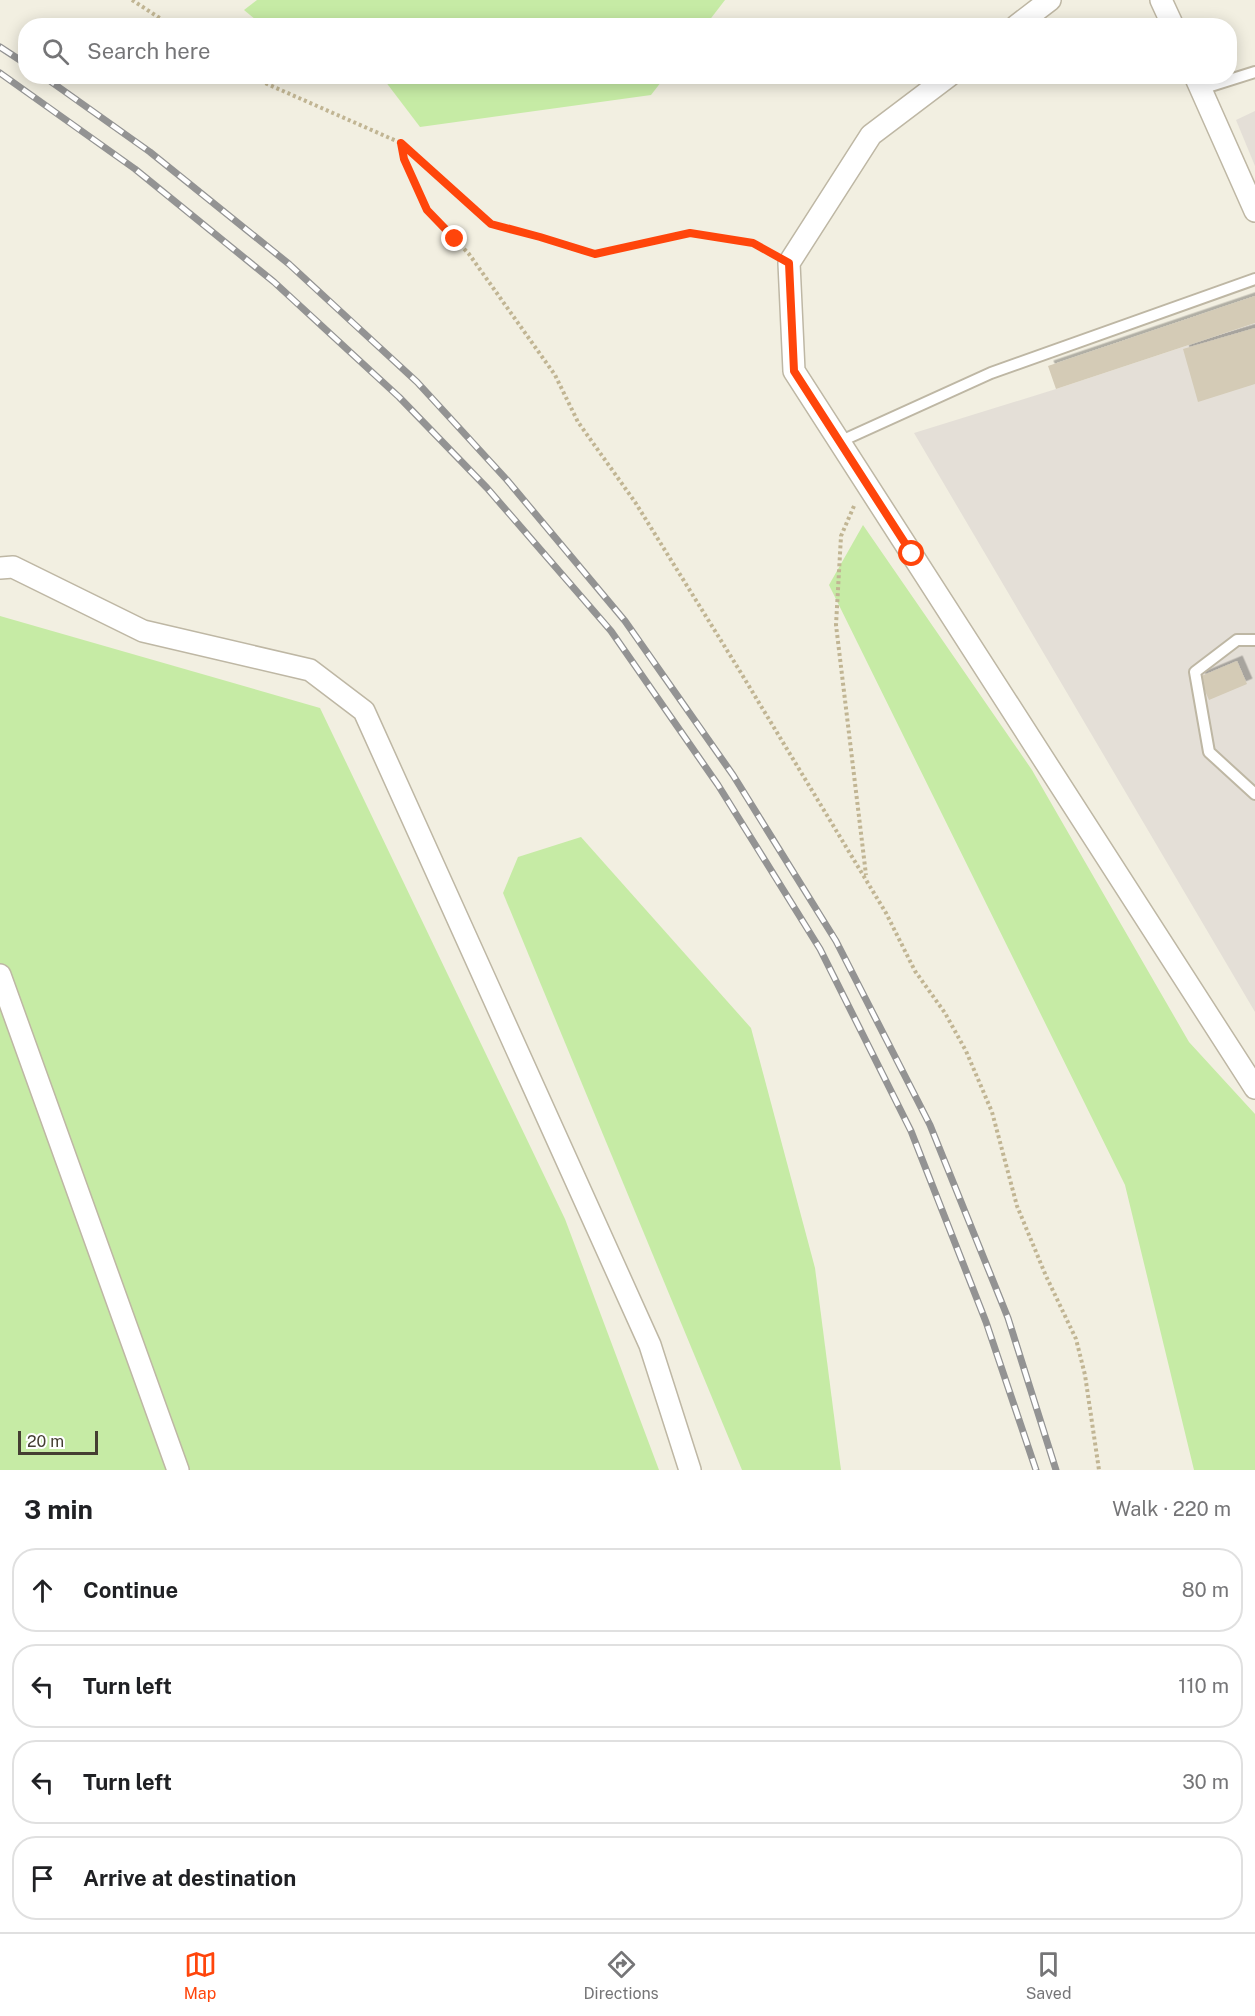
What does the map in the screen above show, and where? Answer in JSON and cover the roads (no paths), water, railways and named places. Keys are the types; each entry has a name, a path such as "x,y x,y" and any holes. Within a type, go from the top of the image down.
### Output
{"street":[{"path":"1026,18 1050,0"},
{"path":"1161,0 1169,18"},
{"path":"938,84 871,135 789,263 794,371 1255,1088"},
{"path":"1198,84 1255,211"},
{"path":"0,568 13,567 142,631 310,670 364,711 650,1345 690,1470"},
{"path":"0,975 178,1470"}],"lane":[{"path":"1237,75 1255,72"},
{"path":"839,442 991,373 1255,279"},
{"path":"1255,640 1237,640 1196,672 1209,752 1255,794"}],"railway":[{"path":"0,47 18,59"},
{"path":"0,73 135,169 274,282 399,397 487,488 611,631 718,785 820,949 911,1131 986,1322 1036,1470"},
{"path":"54,84 150,152 289,264 417,382 507,480 625,621 733,775 836,941 930,1125 1008,1318 1056,1470"}]}
